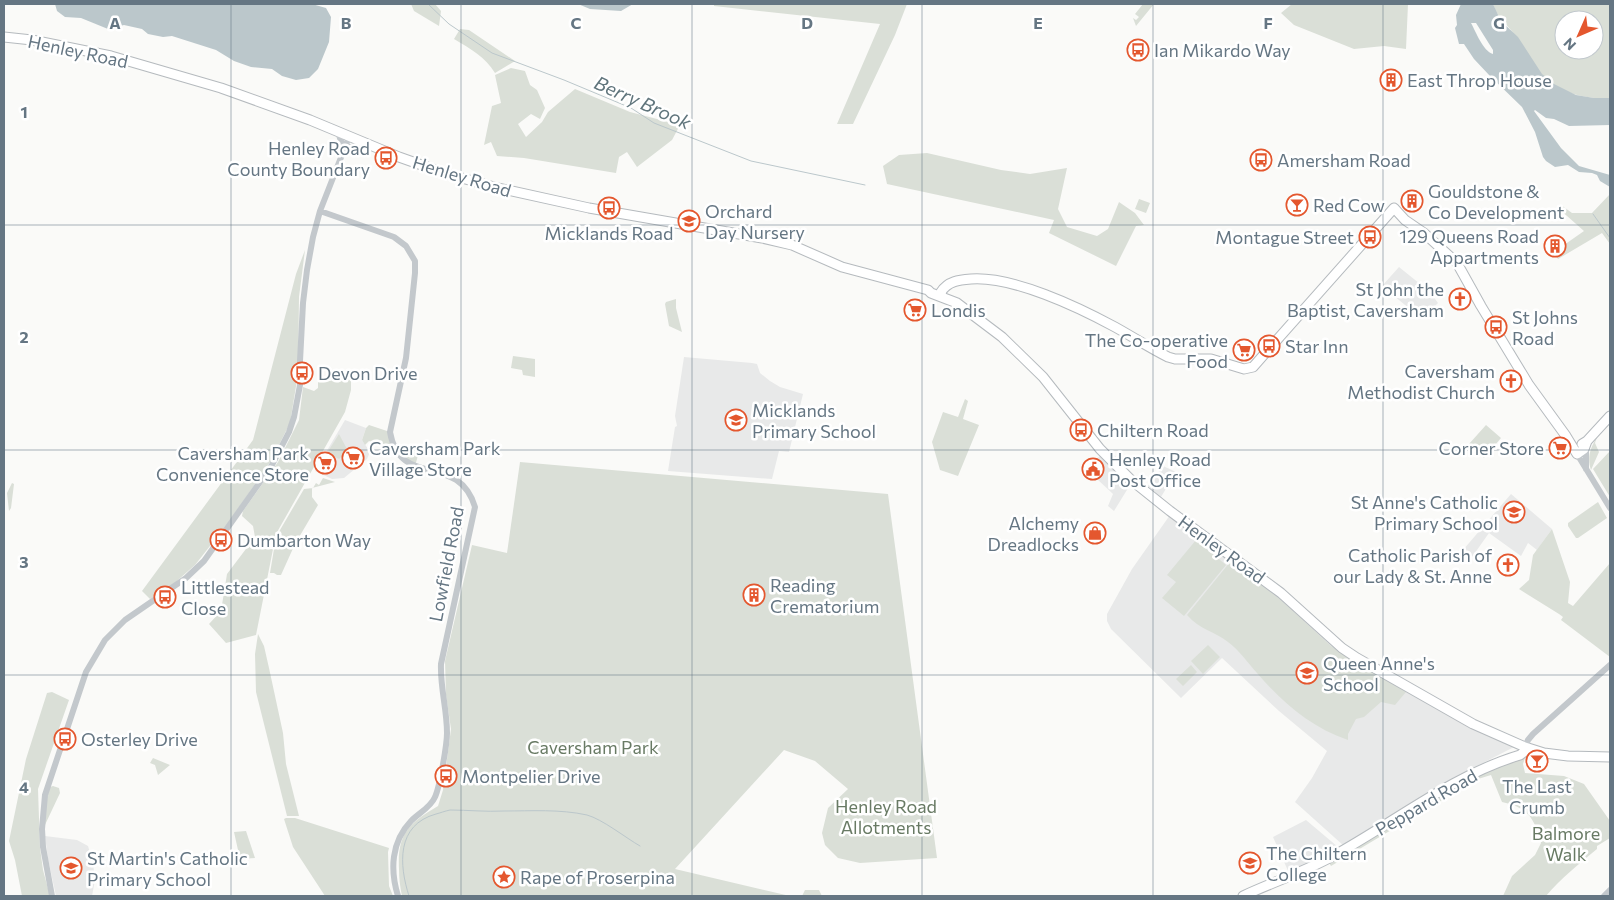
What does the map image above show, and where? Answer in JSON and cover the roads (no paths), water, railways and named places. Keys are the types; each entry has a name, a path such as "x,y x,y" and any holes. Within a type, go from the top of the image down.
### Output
{"main road":[{"name":"Henley Road","path":"4,37 32,40 149,66 282,109 370,146 444,172 530,196 792,245 842,267 955,299 957,303 1002,337 1043,377 1100,449 1130,479 1281,593 1342,648 1473,724 1526,747 1544,753 1568,756 1610,757"},
{"path":"944,295 953,282 975,279 1013,283 1105,322 1168,357 1174,359 1211,359 1244,369 1253,367 1394,208 1405,220 1457,263 1518,368 1575,452 1587,443 1610,416"},
{"name":"Peppard Road","path":"1243,896 1332,856 1465,777 1495,763 1520,755 1526,747"}],"street":[{"path":"338,132 344,149"},
{"path":"52,896 43,847 42,829 45,795 86,672 105,640 125,620 175,587 200,565 272,465 289,432 300,385 307,270 313,237 320,211 349,137"},
{"path":"344,149 354,146 363,148 370,146"},
{"name":"Lowfield Road","path":"320,211 394,237 406,246 413,256 415,273 412,315 406,358 390,432 392,441 400,455 410,464 458,480 470,492 475,507 441,664 440,676 447,734 437,792 431,804 411,821 398,841 392,866 394,884 398,896"},
{"path":"1586,469 1587,443"},
{"path":"1575,452 1610,508"},
{"path":"1526,747 1528,740 1533,734 1610,665"},
{"path":"1604,896 1610,890"}],"waterway":[{"name":"Berry Brook","path":"428,4 449,24 492,53 631,108 654,123 751,161 865,185"},
{"path":"1593,214 1610,238"},
{"path":"409,896 403,872 404,848 407,837 423,819 450,810 556,811 577,813 593,817 607,824 640,846"}],"place":[{"name":"Ian Mikardo Way","path":"1138,50"},
{"name":"East Throp House","path":"1391,80"},
{"name":"Henley Road County Boundary","path":"386,158"},
{"name":"Amersham Road","path":"1261,160"},
{"name":"Gouldstone & Co Development","path":"1412,201"},
{"name":"Red Cow","path":"1297,205"},
{"name":"Micklands Road","path":"609,208"},
{"name":"Orchard Day Nursery","path":"689,221"},
{"name":"Montague Street","path":"1370,237"},
{"name":"129 Queens Road Appartments","path":"1555,246"},
{"name":"St John the Baptist, Caversham","path":"1460,299"},
{"name":"Londis","path":"915,310"},
{"name":"St Johns Road","path":"1496,327"},
{"name":"Star Inn","path":"1269,346"},
{"name":"The Co-operative Food","path":"1244,350"},
{"name":"Devon Drive","path":"302,373"},
{"name":"Caversham Methodist Church","path":"1511,381"},
{"name":"Micklands Primary School","path":"736,420"},
{"name":"Chiltern Road","path":"1081,430"},
{"name":"Corner Store","path":"1560,448"},
{"name":"Caversham Park Village Store","path":"353,458"},
{"name":"Caversham Park Convenience Store","path":"325,463"},
{"name":"Henley Road Post Office","path":"1093,469"},
{"name":"St Anne's Catholic Primary School","path":"1514,512"},
{"name":"Alchemy Dreadlocks","path":"1095,533"},
{"name":"Dumbarton Way","path":"221,540"},
{"name":"Catholic Parish of our Lady & St. Anne","path":"1508,565"},
{"name":"Reading Crematorium","path":"754,595"},
{"name":"Littlestead Close","path":"165,597"},
{"name":"Queen Anne's School","path":"1307,673"},
{"name":"Osterley Drive","path":"65,739"},
{"name":"The Last Crumb","path":"1537,761"},
{"name":"Montpelier Drive","path":"446,776"},
{"name":"The Chiltern College","path":"1250,863"},
{"name":"St Martin's Catholic Primary School","path":"71,868"},
{"name":"Rape of Proserpina","path":"504,877"}],"park label":[{"name":"Caversham Park","path":"593,747"},
{"name":"Henley Road Allotments","path":"886,816"},
{"name":"Balmore Walk","path":"1566,843"}]}
